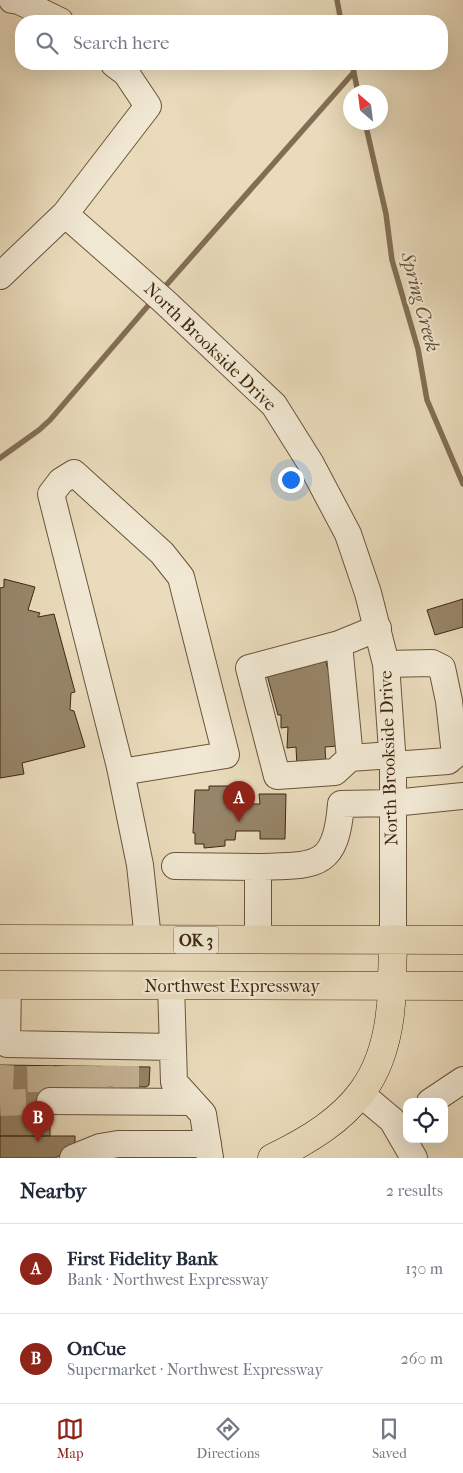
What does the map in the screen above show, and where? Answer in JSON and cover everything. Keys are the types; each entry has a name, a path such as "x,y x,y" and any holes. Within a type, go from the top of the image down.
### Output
{"main road":[{"name":"OK 3","path":"0,939 463,940"},
{"path":"272,1158 298,1145 338,1119 360,1094 375,1069 389,1033 393,939"},
{"name":"Northwest Expressway","path":"4,985 463,986"}],"street":[{"path":"12,0 19,1 48,15"},
{"path":"0,276 65,214 148,106 122,70"},
{"name":"North Brookside Drive","path":"65,214 165,302 274,404 311,464 348,534 360,566 386,664 392,760 393,939"},
{"path":"121,772 226,755 181,577 162,552 74,473 61,481 51,494 121,772 140,865 148,939"},
{"path":"378,628 339,644 249,668 277,776 335,772 350,758 448,761 455,755 449,701 442,668 432,663 386,664"},
{"path":"339,644 350,758"},
{"path":"175,866 296,867 316,861 336,841 341,804 393,803 463,796"},
{"path":"258,867 258,940"},
{"path":"4,985 2,1049 86,1074 192,1102"},
{"path":"73,1158 100,1147 118,1144 209,1151 203,1114 174,1082 171,985"},
{"path":"86,1074 173,1047"},
{"path":"436,1098 463,1080"},
{"path":"360,1094 401,1121 414,1158"}],"building":[{"path":"4,579 35,587 28,610 40,613 38,617 54,614 75,692 71,693 70,710 74,711 85,747 22,763 24,774 0,778 0,588 4,587"},
{"path":"463,599 463,627 435,635 427,610"},
{"path":"325,659 335,692 337,746 325,747 326,766 297,767 296,747 287,748 288,727 281,728 281,715 278,715 267,675"},
{"path":"209,786 236,786 236,804 260,804 259,794 286,794 285,839 260,839 260,831 236,831 235,840 225,840 225,846 204,848 204,844 195,844 195,833 193,833 195,790 209,790"},
{"path":"0,1065 150,1067 149,1085 146,1087 65,1086 50,1101 50,1136 0,1136"},
{"path":"0,1136 75,1136 75,1148 55,1158 0,1158"}],"waterway":[{"name":"Spring Creek","path":"337,0 340,15"},
{"name":"Spring Creek","path":"353,70 356,85"},
{"path":"162,290 354,72"},
{"name":"Spring Creek","path":"367,130 386,214 392,260 418,349 427,400 463,484"},
{"path":"0,458 50,420 153,300"}],"tunnel":[{"path":"0,1090 1,1065"},
{"path":"40,1066 41,1101"},
{"path":"62,1066 63,1088"},
{"path":"84,1066 84,1087"},
{"path":"104,1066 105,1087"},
{"path":"126,1066 126,1087"},
{"path":"0,1103 50,1101"}],"place":[{"name":"First Fidelity Bank","path":"239,822"},
{"name":"OnCue","path":"38,1142"}]}
